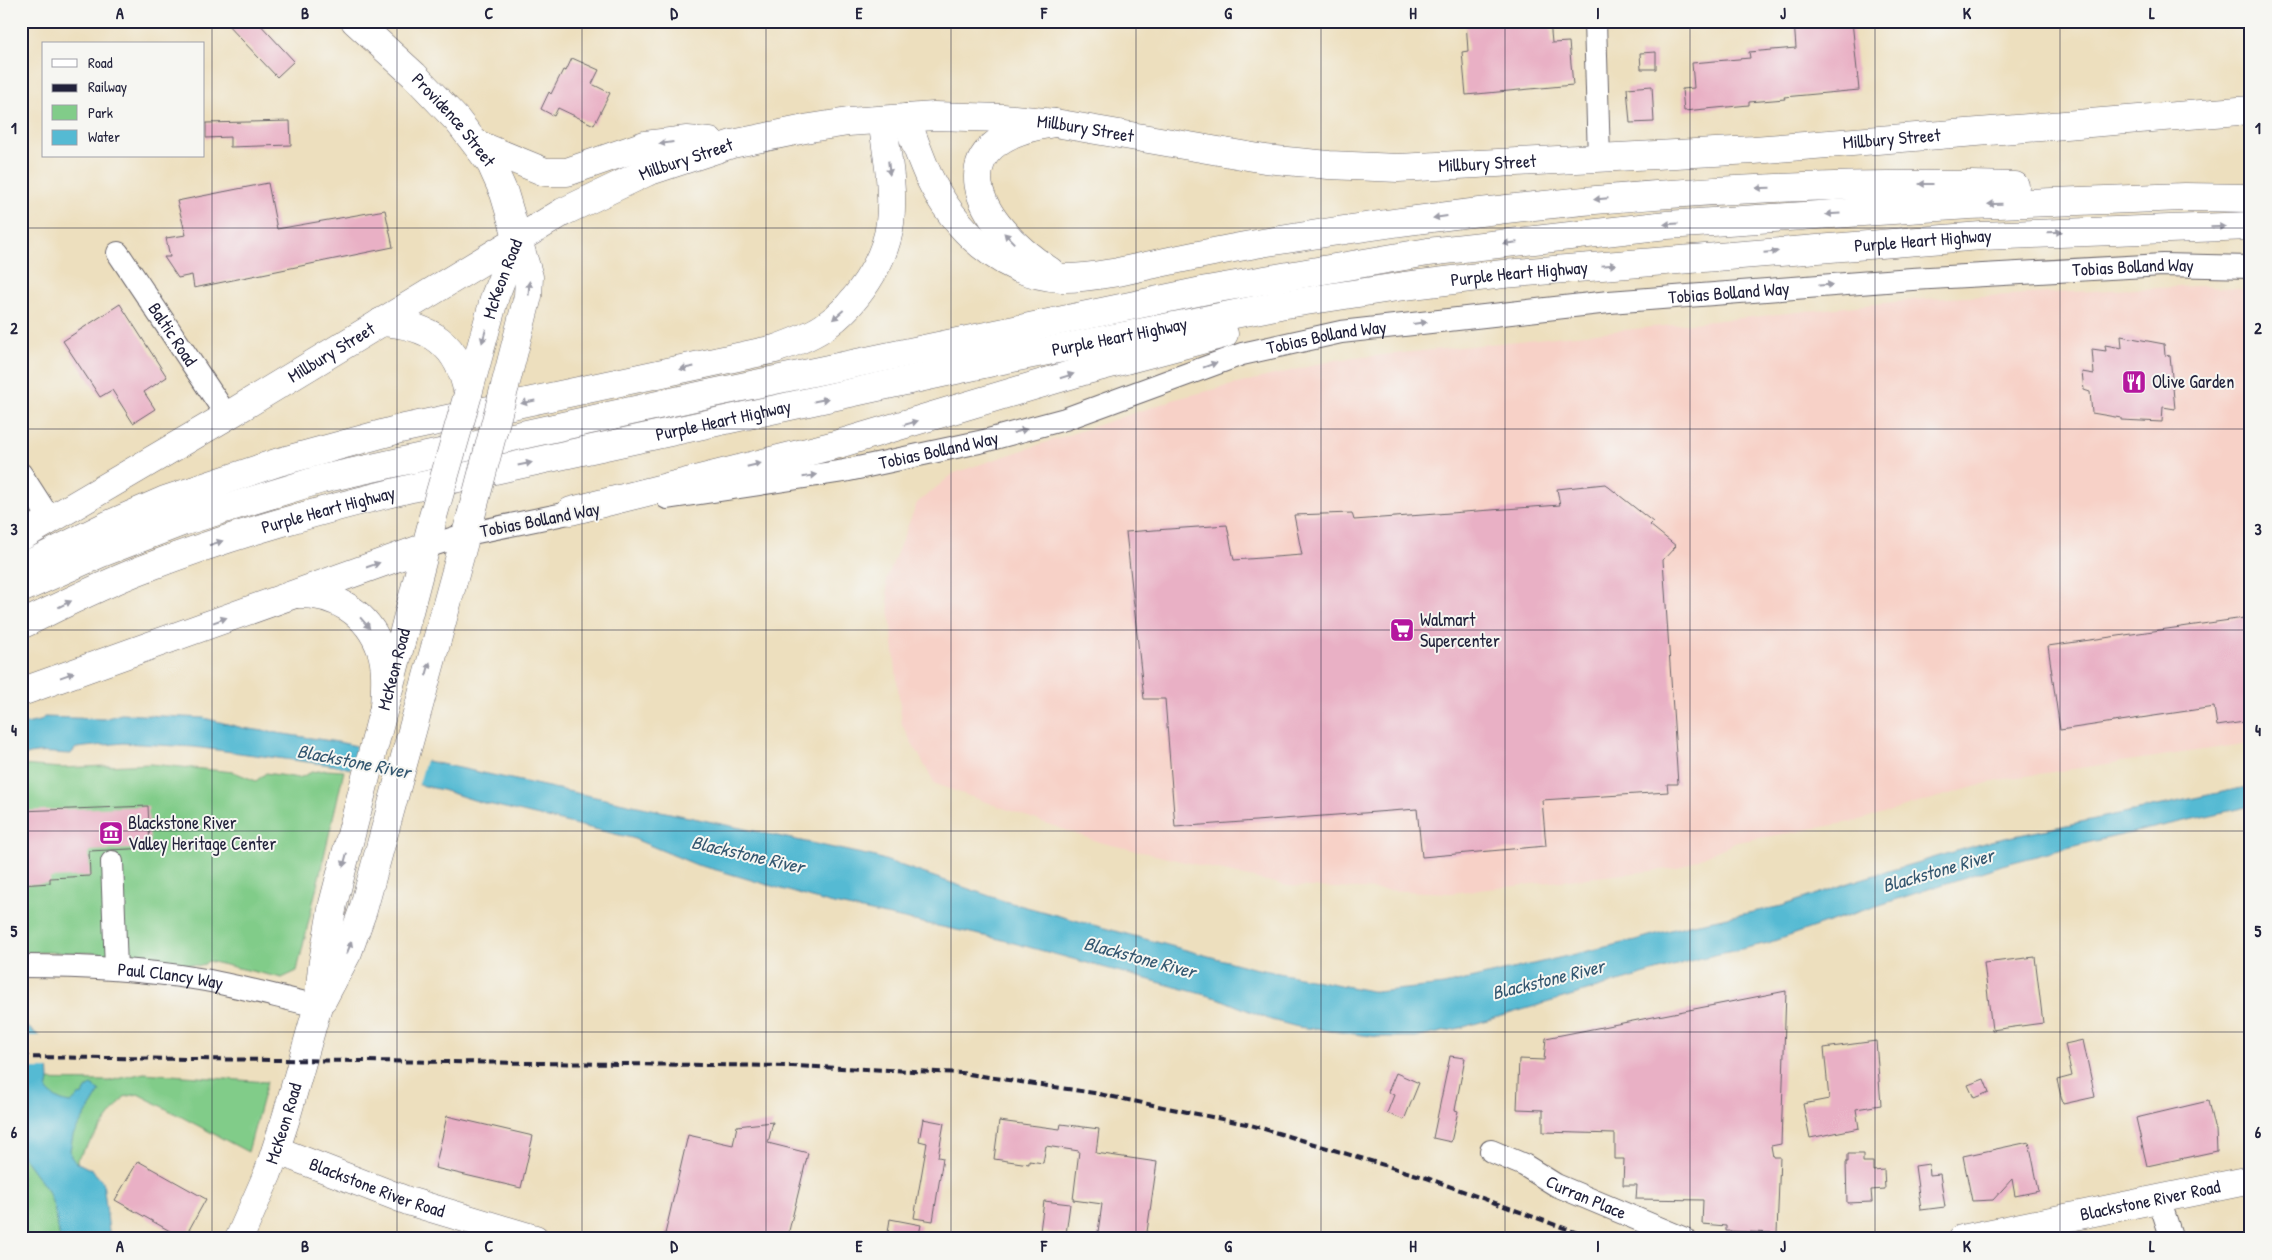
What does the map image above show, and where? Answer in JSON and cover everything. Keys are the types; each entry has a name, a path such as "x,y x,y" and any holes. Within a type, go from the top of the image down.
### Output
{"main road":[{"name":"Providence Street","path":"355,21 414,75 477,144 491,164 504,193 517,240"},
{"name":"Millbury Street","path":"21,537 50,518 227,416 563,212 618,184 679,161 732,144 810,128 894,119 965,116 1055,123 1265,159 1329,165 1398,168 1754,150 2251,110"},
{"path":"894,119 937,192 952,213 985,249 1014,267 1028,272 1062,278 1118,272 1321,234 1463,214 1654,194 1780,187 1948,184 2184,197"},
{"path":"21,568 110,524 165,500 279,462 400,429 775,349 800,340 824,326 849,305 868,282 881,253 890,225 894,119"},
{"path":"1055,123 1030,127 999,140 987,152 979,164 977,175 983,200 1002,230 1031,257 1062,278"},
{"path":"477,144 533,168 556,173 582,168 645,145 687,140 732,144"},
{"name":"Purple Heart Highway","path":"21,588 99,554 182,522 322,479 708,394 1208,290 1428,252 1667,225 1970,205 2184,197 2251,198"},
{"name":"Purple Heart Highway","path":"21,625 144,568 201,547 323,509 1002,360 1280,305 1404,286 1503,274 1981,236 2251,226"},
{"name":"McKeon Road","path":"318,1006 339,971 356,931 469,525 528,296 529,277 517,240"},
{"name":"McKeon Road","path":"239,1239 276,1150 318,1006 322,966 333,904 432,520 495,296 517,240"},
{"path":"571,511 835,445 1080,372 1404,286"},
{"path":"381,322 416,327 438,338 447,347 461,368 468,394"},
{"path":"21,692 426,547"},
{"path":"291,594 312,593 343,603 372,630 381,651 384,672 384,707"},
{"name":"Blackstone River Road","path":"276,1150 408,1202 525,1237"},
{"name":"Blackstone River Road","path":"1962,1239 2251,1180"}],"street":[{"path":"1594,21 1599,159"},
{"name":"Baltic Road","path":"118,253 227,416"},
{"name":"Tobias Bolland Way","path":"426,547 469,525 814,475 937,452 1065,419 1242,354 1341,332 1609,302 1995,273 2163,265 2251,267"},
{"path":"21,474 50,518"},
{"path":"112,862 116,969"},
{"name":"Paul Clancy Way","path":"21,966 116,969 217,983 318,1006"},
{"name":"Curran Place","path":"1490,1151 1524,1165 1556,1186 1685,1239"},
{"path":"2158,1200 2172,1239"}],"shaded area":[{"path":"2198,286 2251,290 2251,743 1998,780 1856,821 1737,842 1678,868 1451,893 1288,886 1099,842 935,784 902,725 886,580 917,503 954,473 1179,398 1335,360 1923,299"}],"green space":[{"path":"150,764 234,772 256,781 266,773 299,778 312,772 326,770 344,771 297,971 282,978 208,961 202,966 100,953 21,952 21,765 61,768"},
{"path":"144,1073 267,1082 248,1152 138,1094 124,1097 77,1159 87,1239 21,1239 21,1080 109,1081"}],"water":[{"name":"Blackstone River","path":"121,714 204,718 243,728 338,742 876,857 1004,901 1253,968 1376,992 1444,985 1635,940 1689,925 1782,906 1861,879 1991,841 2251,786 2251,806 2082,844 2002,865 1768,943 1697,959 1460,1028 1420,1037 1379,1037 1298,1027 1271,1020 1220,999 999,939 829,903 697,865 632,838 338,766 194,747 123,743 76,748 71,754 38,753 21,758 21,725 40,721 44,717 104,719"},
{"path":"21,1022 47,1042 49,1080 47,1090 52,1095 61,1101 71,1103 78,1096 83,1095 91,1085 100,1091 73,1135 70,1150 71,1157 76,1162 92,1170 103,1182 110,1239 60,1239 54,1207 48,1191 21,1154"}],"pier":[{"path":"357,744 426,760 418,787 350,771"},
{"path":"21,1036 43,1036 49,1040 51,1069 21,1069"}],"building":[{"path":"224,21 257,21 294,61 277,77"},
{"path":"1466,21 1550,21 1552,43 1569,42 1573,85 1466,95 1462,52 1468,51"},
{"path":"1794,21 1852,21 1859,90 1784,97 1785,99 1749,102 1749,105 1684,111 1682,89 1694,88 1692,63 1750,58 1749,52 1796,48"},
{"path":"1656,52 1656,69 1641,69 1640,53"},
{"path":"572,58 599,70 592,84 610,93 594,125 558,108 554,116 541,109 549,92 551,94 563,70 566,71"},
{"path":"1652,86 1654,122 1630,123 1627,88"},
{"path":"290,121 291,145 230,147 230,137 206,138 206,123"},
{"path":"268,183 277,229 385,210 393,247 194,288 192,275 178,278 164,257 170,257 166,238 186,235 177,201"},
{"path":"120,304 167,377 144,392 155,409 133,423 112,390 100,397 63,341"},
{"path":"2121,336 2164,344 2165,355 2170,356 2175,409 2163,407 2162,422 2121,420 2121,418 2092,413 2090,392 2084,390 2082,372 2094,374 2092,349 2106,351 2105,345 2122,348"},
{"name":"Walmart Supercenter","path":"1605,484 1653,522 1650,525 1676,546 1663,560 1678,784 1667,784 1668,792 1542,800 1546,846 1422,857 1417,809 1175,827 1165,699 1144,699 1126,532 1227,525 1234,560 1302,555 1294,515 1352,513 1354,520 1560,505 1557,489"},
{"path":"2251,617 2251,721 2217,726 2214,707 2060,730 2048,646"},
{"path":"148,806 150,848 89,851 90,876 50,878 50,883 21,885 21,811"},
{"path":"2035,957 2043,1023 1992,1030 1984,963"},
{"path":"1786,991 1781,1144 1771,1146 1773,1157 1780,1157 1777,1233 1726,1231 1726,1226 1702,1224 1703,1200 1636,1199 1637,1185 1623,1185 1624,1159 1615,1159 1615,1134 1543,1132 1543,1110 1517,1109 1519,1059 1544,1060 1546,1038"},
{"path":"2083,1040 2095,1097 2063,1104 2057,1080 2072,1076 2065,1044"},
{"path":"1876,1041 1881,1105 1856,1109 1859,1128 1810,1138 1803,1104 1829,1099 1824,1048"},
{"path":"1450,1056 1465,1058 1455,1110 1458,1111 1451,1142 1433,1138"},
{"path":"1396,1073 1419,1083 1404,1120 1387,1113 1394,1095 1388,1092"},
{"path":"1984,1079 1989,1092 1974,1098 1968,1085"},
{"path":"2208,1101 2216,1130 2217,1151 2147,1166 2136,1118"},
{"path":"447,1116 533,1136 521,1188 435,1168"},
{"path":"923,1119 944,1123 938,1157 943,1158 933,1221 914,1218 927,1143 919,1141"},
{"path":"999,1121 1060,1129 1061,1124 1099,1129 1096,1153 1157,1162 1146,1239 1097,1239 1102,1204 1073,1200 1079,1151 1046,1146 1043,1163 1029,1161 1029,1164 994,1159"},
{"path":"773,1122 768,1143 808,1153 787,1239 687,1239 665,1234 688,1135 733,1145 737,1126"},
{"path":"2029,1142 2039,1191 2015,1196 2012,1179 1993,1200 1972,1201 1963,1156"},
{"path":"1848,1154 1863,1154 1863,1162 1873,1162 1873,1171 1884,1170 1885,1189 1871,1190 1872,1202 1847,1203 1846,1162 1848,1162"},
{"path":"138,1161 206,1199 184,1239 115,1200"},
{"path":"1929,1164 1930,1175 1940,1174 1945,1207 1921,1210 1915,1166"},
{"path":"1044,1201 1070,1204 1066,1234 1040,1231"},
{"path":"890,1219 921,1225 918,1239 887,1239"}],"railway":[{"path":"21,1057 792,1066 962,1073 1094,1093 1251,1125 1427,1178 1594,1239"}],"place":[{"name":"Olive Garden","path":"2134,382"},
{"name":"Walmart Supercenter","path":"1402,630"},
{"name":"Blackstone River Valley Heritage Center","path":"111,833"}]}
